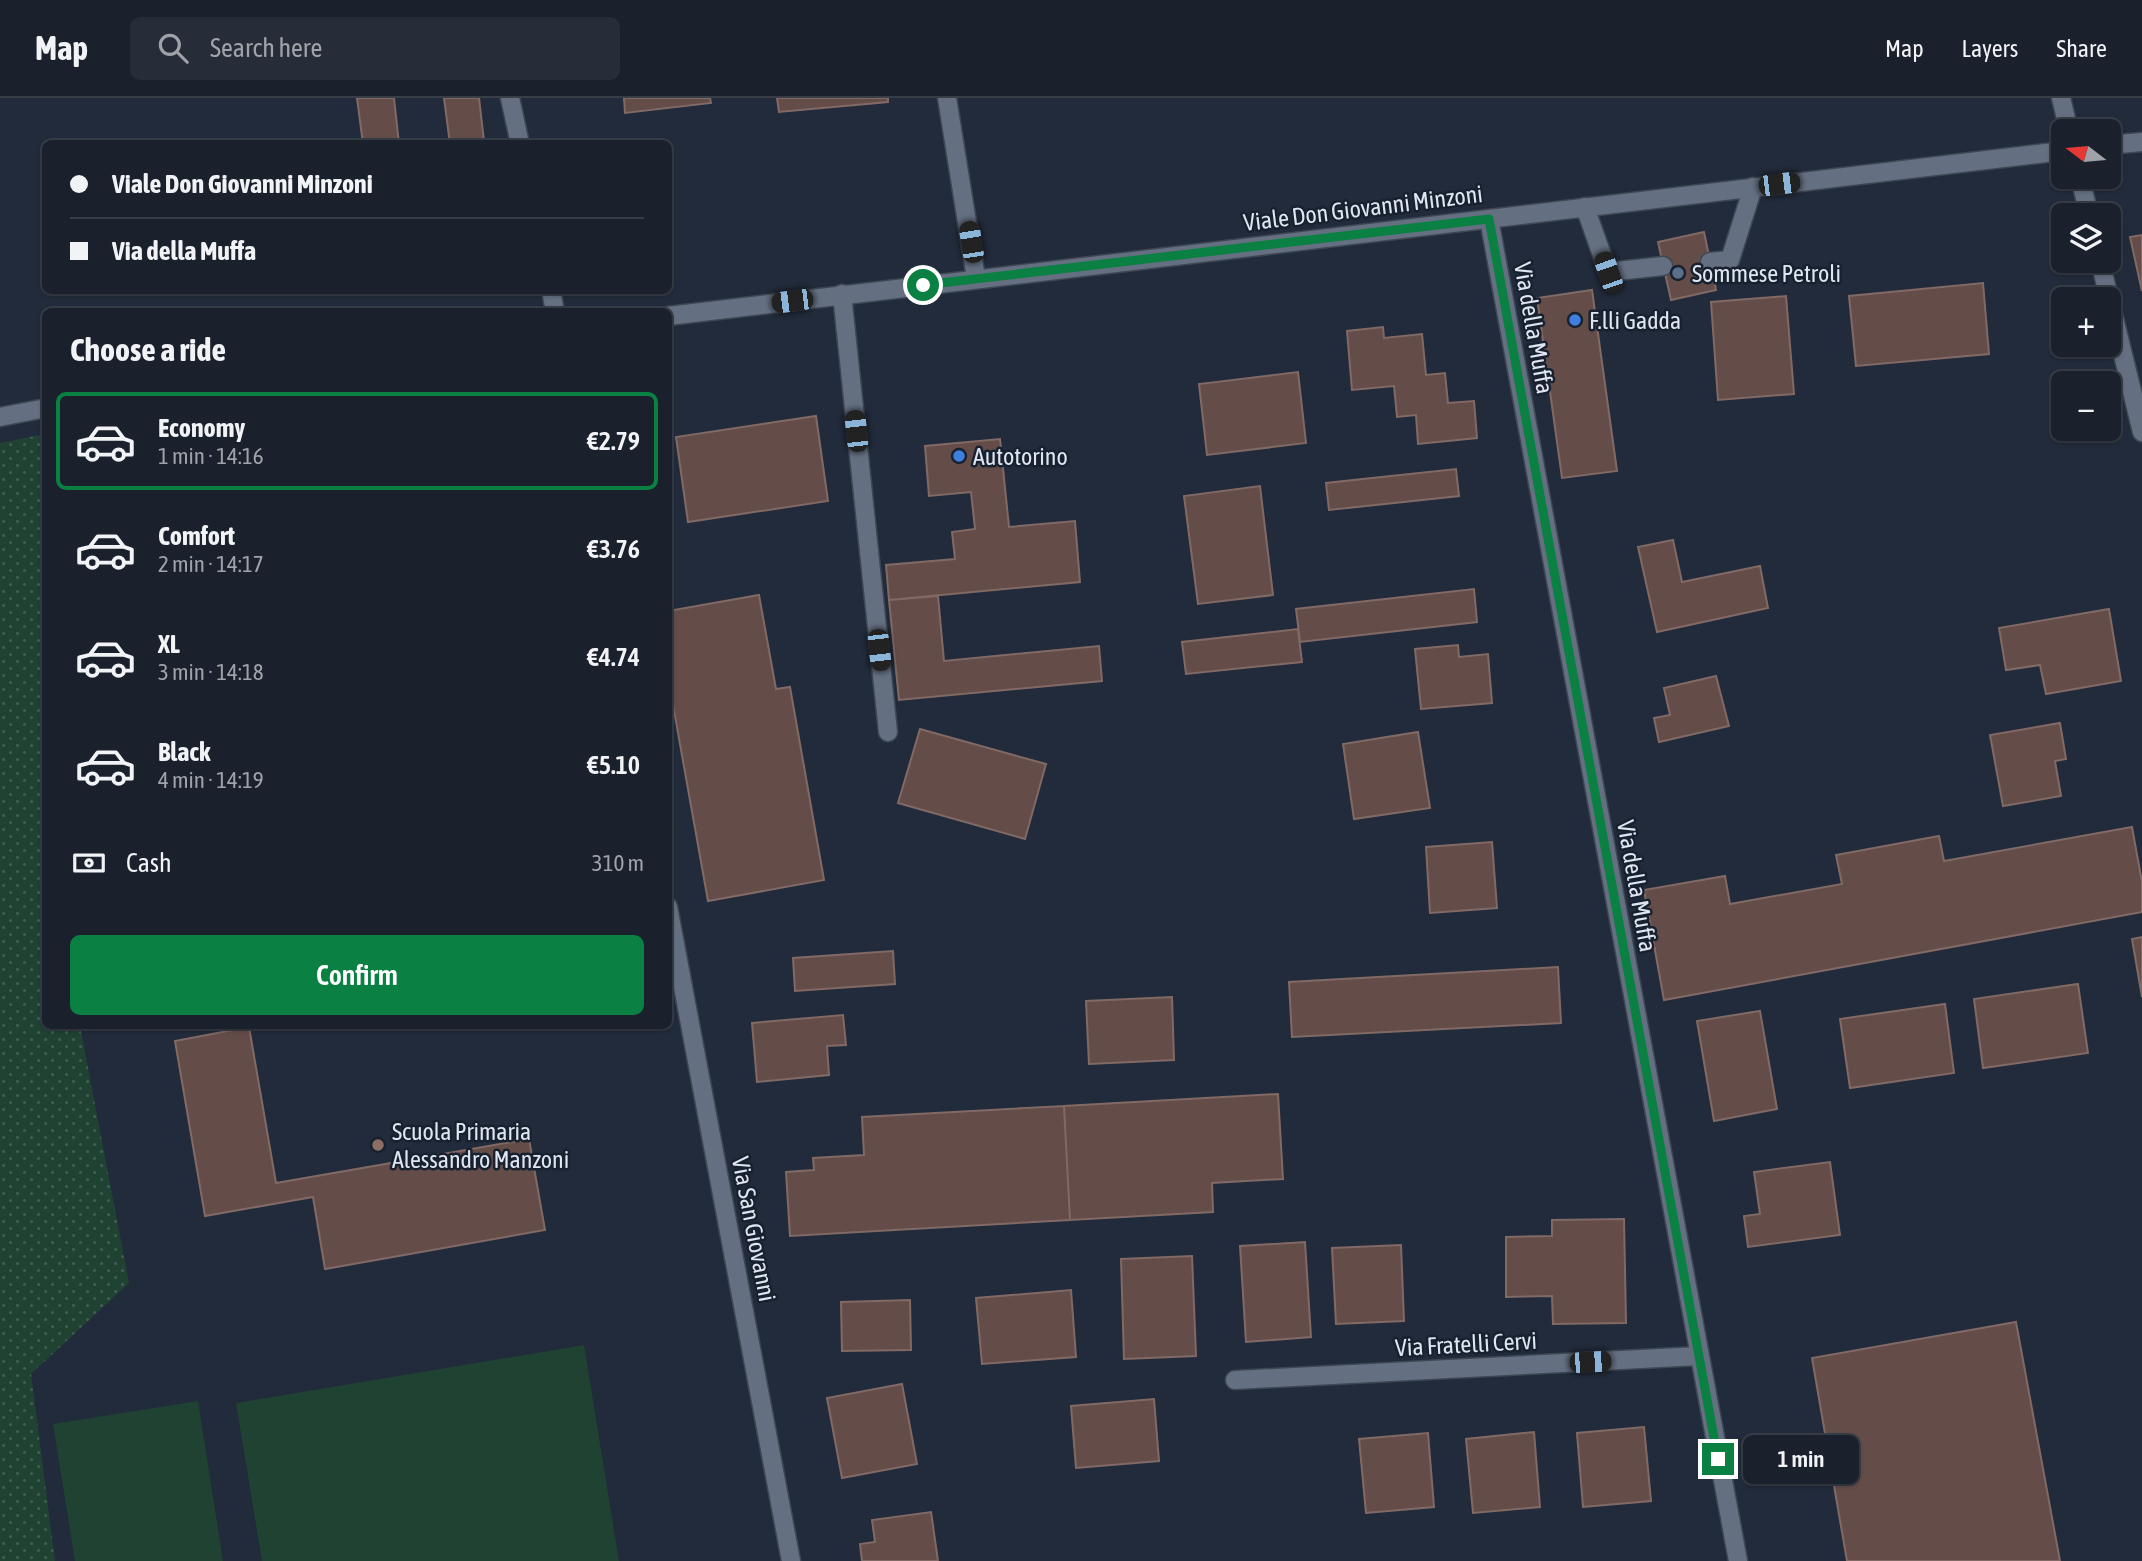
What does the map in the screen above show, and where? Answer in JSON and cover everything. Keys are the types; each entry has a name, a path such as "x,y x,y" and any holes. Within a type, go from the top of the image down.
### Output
{"street":[{"path":"510,98 519,140"},
{"path":"947,98 976,278"},
{"path":"2061,98 2066,119"},
{"path":"2121,144 2142,142"},
{"name":"Viale Don Giovanni Minzoni","path":"672,315 2051,152"},
{"path":"1710,262 1730,260 1753,187"},
{"path":"1585,207 1608,272 1664,266"},
{"name":"Via della Muffa","path":"1489,219 1738,1561"},
{"path":"2103,273 2142,432"},
{"path":"842,294 888,732"},
{"path":"0,417 42,409"},
{"name":"Via San Giovanni","path":"672,928 791,1561"},
{"name":"Via Fratelli Cervi","path":"1235,1380 1699,1356"}],"green space":[{"path":"42,435 42,1029 81,1029 129,1283 31,1374 55,1561 0,1561 0,443"},
{"path":"584,1345 619,1561 262,1561 236,1403"},
{"path":"198,1401 223,1561 75,1561 53,1424"}],"building":[{"path":"357,98 394,98 399,140 362,140"},
{"path":"444,98 479,98 484,140 449,140"},
{"path":"624,98 710,98 711,103 625,113"},
{"path":"777,98 888,98 888,102 779,112"},
{"path":"1704,232 1716,290 1671,300 1658,242"},
{"path":"2142,235 2142,291 2130,237"},
{"path":"1983,283 1989,354 1856,366 1849,296"},
{"path":"1592,290 1617,471 1562,478 1537,298"},
{"path":"1786,296 1794,394 1718,400 1711,302"},
{"path":"1383,327 1384,338 1422,334 1426,375 1445,373 1448,403 1474,401 1477,438 1418,444 1416,415 1397,417 1394,386 1352,390 1347,331"},
{"path":"1298,372 1306,443 1207,455 1199,384"},
{"path":"816,416 828,501 688,522 676,437"},
{"path":"1000,439 1009,527 1075,521 1080,582 889,600 886,565 955,559 952,532 975,529 971,492 929,496 925,446"},
{"path":"1456,469 1459,496 1329,510 1326,483"},
{"path":"1260,486 1273,595 1198,604 1184,496"},
{"path":"1673,540 1682,582 1760,566 1768,608 1657,632 1638,547"},
{"path":"1474,589 1477,622 1300,642 1296,609"},
{"path":"759,595 776,689 790,687 824,880 708,901 672,699 672,610"},
{"path":"938,596 944,661 1099,646 1102,681 899,700 889,600"},
{"path":"2109,609 2121,681 2046,694 2040,665 2006,670 1999,628"},
{"path":"1298,629 1302,662 1186,674 1182,642"},
{"path":"1458,645 1459,657 1488,654 1492,703 1421,709 1415,649"},
{"path":"1716,676 1729,726 1659,742 1654,718 1670,715 1664,688"},
{"path":"2060,723 2066,759 2055,761 2061,796 2003,806 1990,735"},
{"path":"920,729 1046,764 1025,839 898,803"},
{"path":"1418,732 1430,808 1354,819 1343,744"},
{"path":"2132,827 2142,882 2142,912 1664,1000 1644,890 1725,876 1730,904 1842,884 1836,855 1939,836 1944,861"},
{"path":"1492,842 1497,908 1430,913 1426,847"},
{"path":"2142,937 2142,997 2132,939"},
{"path":"893,951 895,984 795,991 793,958"},
{"path":"1558,967 1561,1023 1292,1037 1289,982"},
{"path":"2078,984 2088,1053 1983,1068 1974,999"},
{"path":"1172,997 1174,1060 1089,1064 1086,1001"},
{"path":"1945,1004 1954,1073 1850,1088 1840,1019"},
{"path":"1760,1011 1777,1109 1714,1121 1697,1021"},
{"path":"843,1015 846,1045 827,1046 829,1075 757,1082 752,1023"},
{"path":"249,1029 276,1183 529,1139 545,1230 325,1269 313,1197 205,1216 175,1041"},
{"path":"1278,1094 1283,1179 1212,1183 1213,1212 1070,1220 1064,1106"},
{"path":"1064,1106 1070,1220 790,1236 786,1172 814,1170 813,1158 864,1155 862,1117"},
{"path":"1830,1162 1840,1235 1748,1247 1744,1216 1760,1214 1754,1172"},
{"path":"1624,1219 1626,1323 1553,1324 1552,1296 1506,1297 1506,1237 1552,1236 1552,1220"},
{"path":"1305,1242 1311,1337 1246,1342 1240,1246"},
{"path":"1401,1245 1404,1321 1336,1324 1332,1248"},
{"path":"1192,1256 1196,1356 1124,1359 1121,1259"},
{"path":"1071,1290 1076,1357 982,1364 976,1298"},
{"path":"910,1300 911,1350 842,1351 841,1302"},
{"path":"2016,1322 2060,1561 1847,1561 1812,1358"},
{"path":"902,1384 917,1464 842,1478 827,1398"},
{"path":"1154,1399 1159,1461 1076,1468 1071,1406"},
{"path":"1644,1427 1651,1501 1583,1507 1577,1433"},
{"path":"1534,1432 1540,1507 1473,1513 1466,1439"},
{"path":"1428,1433 1434,1507 1366,1513 1359,1439"},
{"path":"931,1512 938,1561 862,1561 860,1544 875,1542 872,1520"}],"place":[{"name":"Sommese Petroli","path":"1678,273"},
{"name":"F.lli Gadda","path":"1575,320"},
{"name":"Autotorino","path":"959,456"},
{"name":"Scuola Primaria Alessandro Manzoni","path":"378,1145"}],"route":[{"path":"923,285 1489,219 1718,1459"}]}
